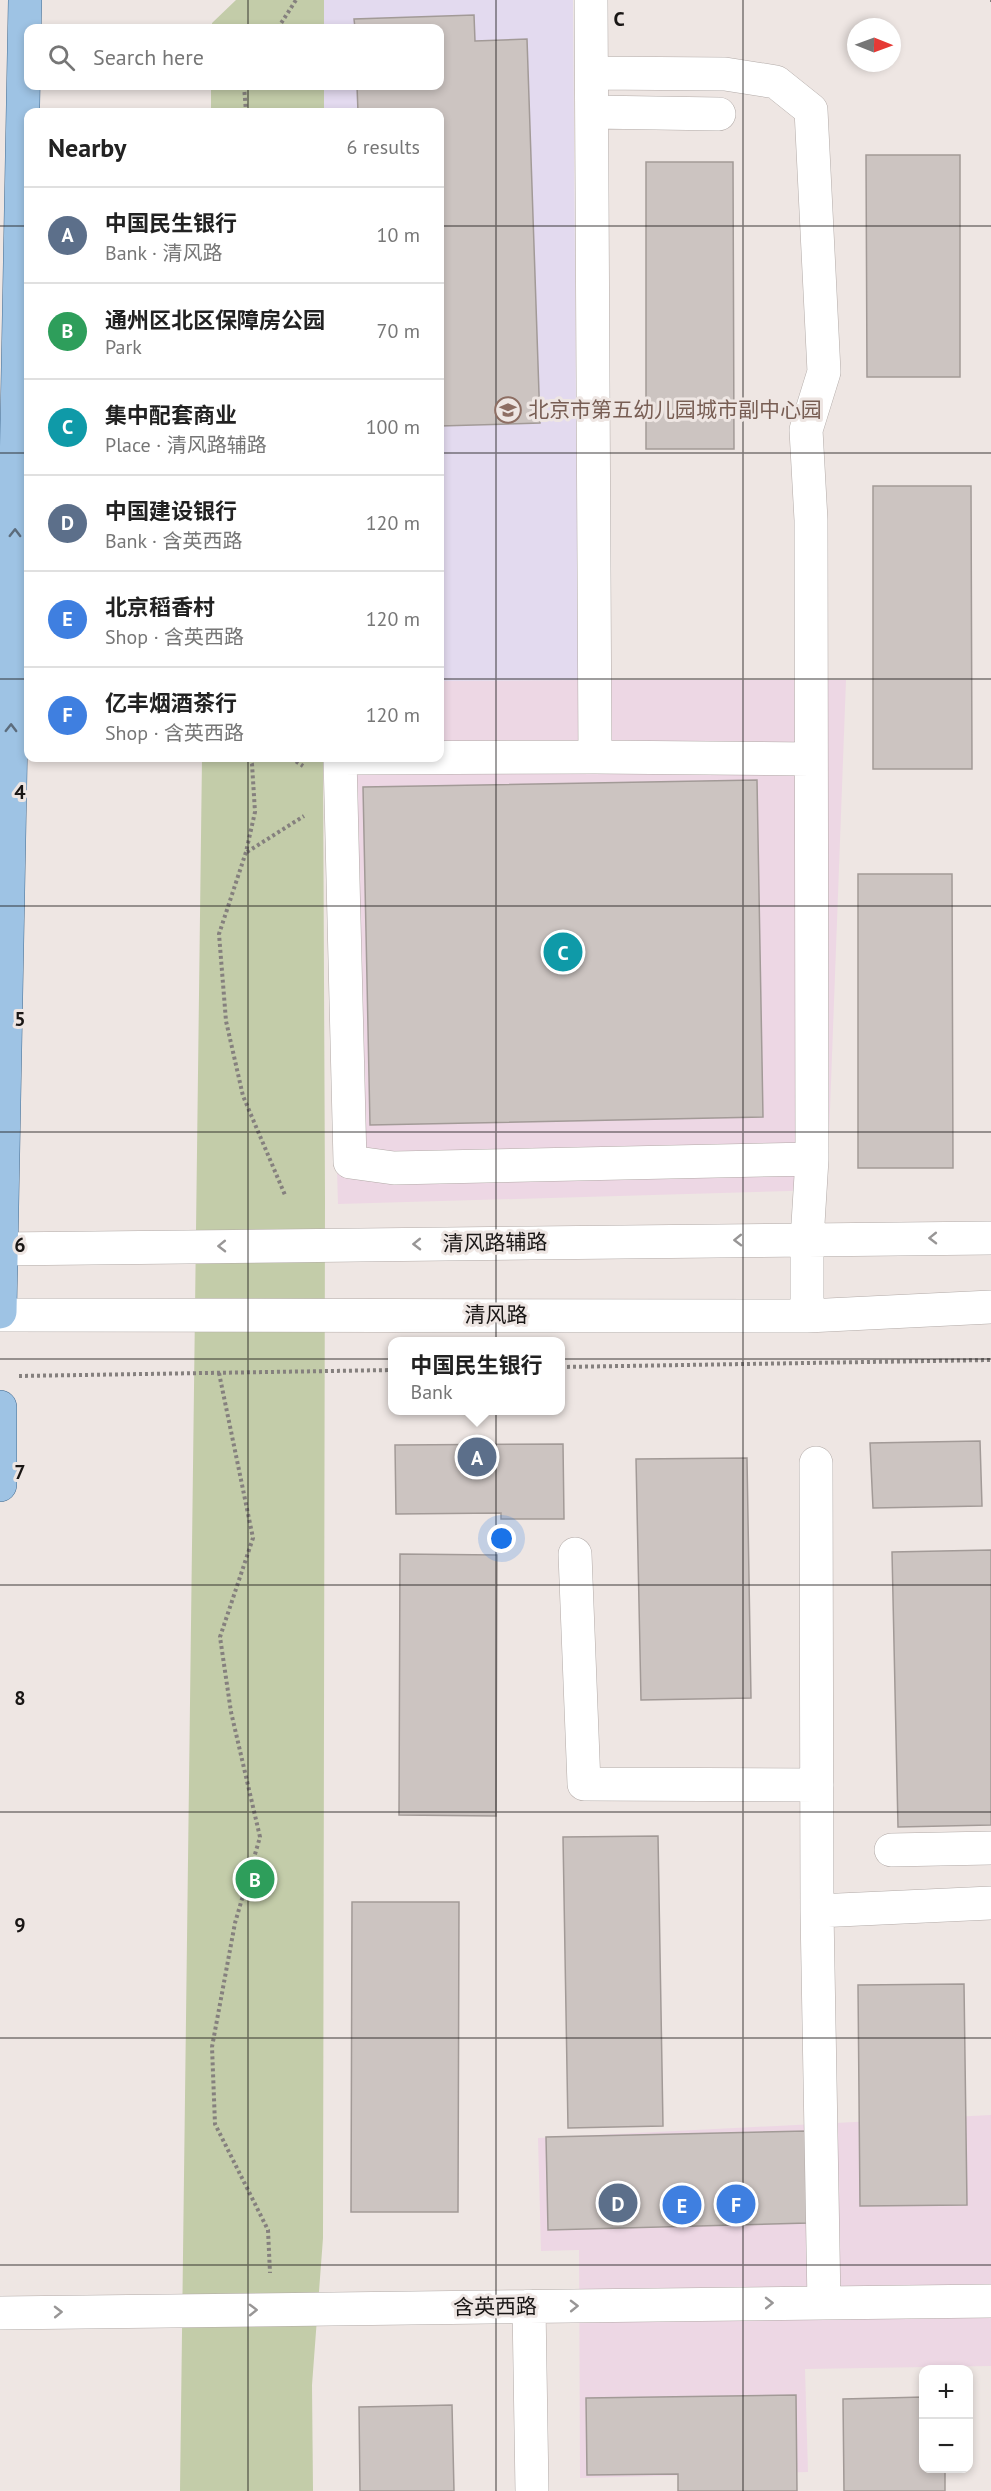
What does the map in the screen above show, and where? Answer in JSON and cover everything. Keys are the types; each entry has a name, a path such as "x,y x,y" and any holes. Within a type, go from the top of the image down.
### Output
{"main road":[{"path":"25,0 25,24"},
{"path":"0,1314 24,52"},
{"path":"0,1407 0,1485"}],"street":[{"path":"591,0 595,757"},
{"path":"592,73 725,74 776,82 811,110 824,372 806,430 811,520 812,1159 807,1240 807,1316"},
{"path":"593,112 718,114"},
{"path":"444,758 810,759"},
{"path":"340,762 350,1162 394,1168 812,1159"},
{"name":"清风路辅路","path":"1,1249 991,1238"},
{"name":"清风路","path":"0,1314 807,1316 991,1307"},
{"path":"816,1463 817,1911 824,2303"},
{"path":"575,1554 584,1784 817,1785"},
{"path":"891,1850 991,1848"},
{"path":"817,1911 991,1903"},
{"name":"含英西路","path":"0,2313 991,2301"},
{"path":"529,2306 532,2491"}],"path":[{"path":"281,24 296,0"},
{"path":"244,90 246,108"},
{"path":"251,762 255,812 246,852 219,934 225,1021 243,1096 285,1195"},
{"path":"246,852 342,793"},
{"path":"565,1367 991,1360"},
{"path":"12,1376 388,1370"},
{"path":"219,1373 253,1538 220,1637 231,1712 260,1837 235,1923 212,2047 215,2124 268,2230 272,2310"}],"shaded area":[{"name":"北京市第五幼儿园城市副中心园","path":"324,0 573,0 578,680 444,681 444,108 324,108 324,90 444,90 444,24 324,24"},
{"path":"846,680 827,1190 338,1204 325,762 444,762 444,681"},
{"path":"991,2115 991,2366 919,2365 919,2367 805,2369 808,2472 580,2478 579,2250 541,2251 538,2138"}],"green space":[{"path":"236,0 324,0 324,24 212,23"},
{"path":"211,90 324,90 324,108 211,108"},
{"path":"202,762 323,762 325,1199 323,2238 312,2385 313,2491 180,2491"}],"building":[{"path":"474,15 475,41 527,39 540,423 444,426 444,108 358,108 357,90 444,90 444,24 355,24 354,19"},
{"path":"866,155 960,155 960,377 867,377"},
{"path":"646,162 733,162 734,449 646,449"},
{"path":"873,486 971,486 972,769 873,769"},
{"path":"757,780 763,1117 370,1125 363,787"},
{"path":"858,874 952,874 953,1168 858,1168"},
{"path":"980,1441 982,1506 873,1508 870,1443"},
{"path":"563,1444 564,1519 501,1519 501,1513 396,1514 395,1445"},
{"path":"747,1458 751,1698 641,1700 636,1459"},
{"path":"991,1550 991,1825 898,1827 892,1552"},
{"path":"400,1554 497,1555 496,1816 399,1815"},
{"path":"658,1836 663,2126 568,2128 563,1837"},
{"path":"352,1902 459,1902 458,2212 351,2212"},
{"path":"964,1984 967,2205 860,2206 858,1985"},
{"path":"806,2131 808,2223 548,2230 546,2137"},
{"path":"796,2395 797,2491 678,2491 678,2474 587,2475 586,2398"},
{"path":"919,2397 919,2473 945,2473 945,2491 844,2491 843,2399"},
{"path":"452,2405 454,2491 360,2491 359,2407"}],"place":[{"name":"北京市第五幼儿园城市副中心园","path":"508,410"},
{"name":"集中配套商业","path":"563,952"},
{"name":"中国民生银行","path":"477,1457"},
{"name":"通州区北区保障房公园","path":"255,1879"},
{"name":"中国建设银行","path":"618,2203"},
{"name":"亿丰烟酒茶行","path":"736,2204"},
{"name":"北京稻香村","path":"682,2205"}]}
